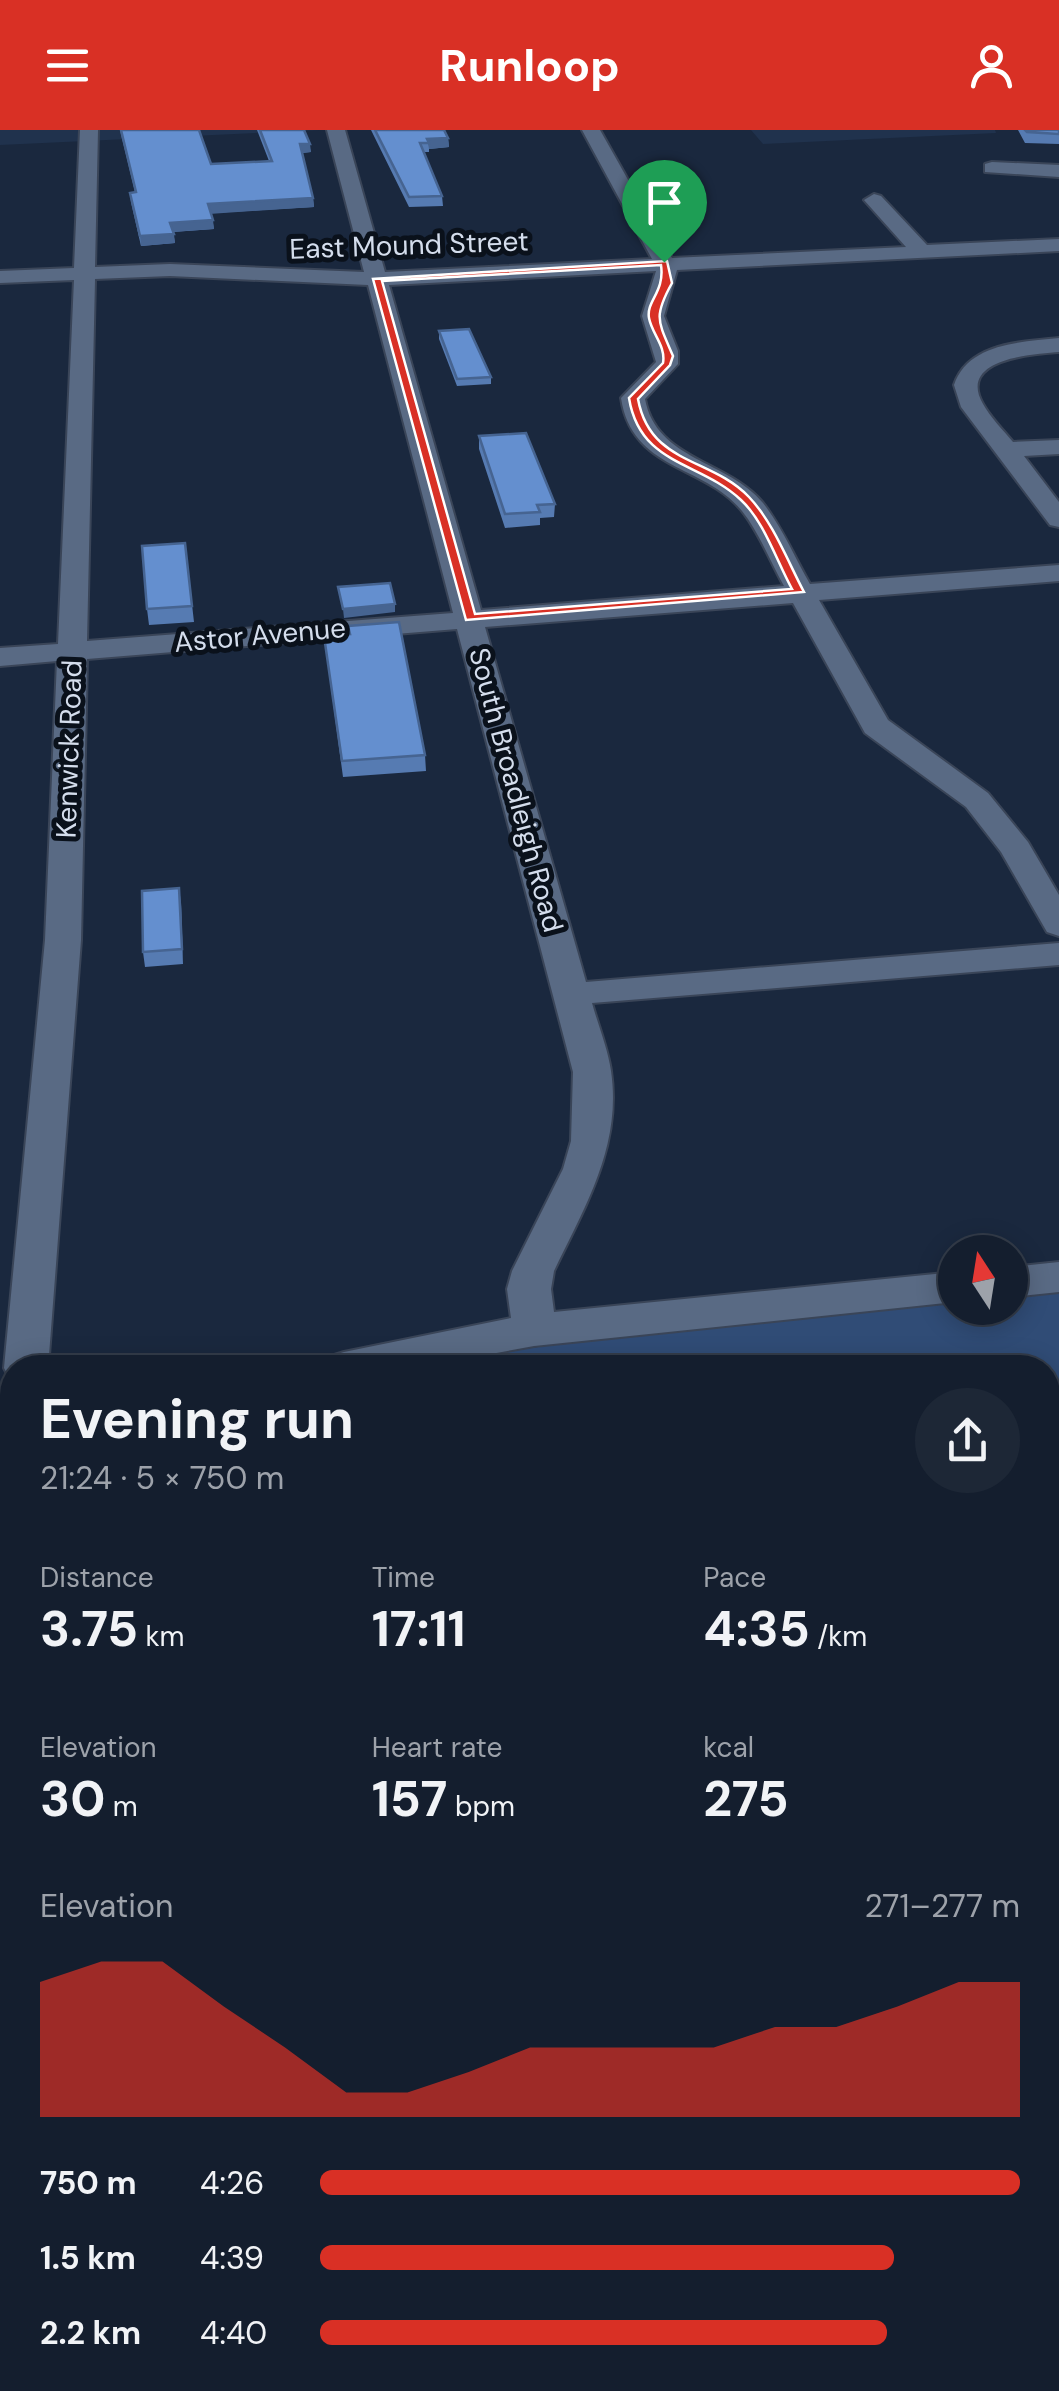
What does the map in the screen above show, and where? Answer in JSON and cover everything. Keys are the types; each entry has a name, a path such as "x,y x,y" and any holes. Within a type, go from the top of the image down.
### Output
{"street":[{"name":"Kenwick Road","path":"27,1355 63,940 89,130"},
{"name":"South Broadleigh Road","path":"336,130 592,1072 591,1141 583,1169 533,1270 530,1289 534,1330"},
{"path":"591,130 664,262 668,283 653,309 653,318 669,356 667,364 633,398 637,420 658,448 742,495 876,726 977,800 1016,850 1059,925"},
{"path":"992,168 1059,171"},
{"path":"874,200 921,251"},
{"name":"East Mound Street","path":"0,278 170,270 377,279 1059,245"},
{"path":"1059,345 992,356 970,372 965,386 970,402 1059,519"},
{"path":"1006,450 1059,447"},
{"name":"Astor Avenue","path":"0,657 1059,573"},
{"path":"572,994 1059,954"},
{"path":"1028,1280 1059,1277"},
{"path":"400,1355 534,1330 938,1289"}],"shaded area":[{"path":"0,130 319,130 0,145"},
{"path":"751,130 995,130 996,133 763,144"},
{"path":"1059,1291 1059,1355 488,1355 600,1337 938,1304 938,1325 1028,1325 1028,1294"}],"building":[{"path":"121,130 199,130 211,164 272,161 260,130 304,130 310,144 300,144 313,198 208,204 213,220 170,223 174,234 140,236 130,193 136,192"},
{"path":"375,130 444,130 448,138 420,143 442,196 409,197"},
{"path":"1059,130 1059,134 1027,132"},
{"path":"469,329 491,377 457,379 439,331"},
{"path":"526,433 555,504 537,505 540,512 505,514 479,436"},
{"path":"185,543 192,606 147,609 142,546"},
{"path":"390,583 395,604 343,609 338,587"},
{"path":"399,622 425,755 342,761 324,636 350,634 348,626"},
{"path":"179,888 182,949 143,952 142,891"}],"route":[{"path":"664,262 668,283 653,309 653,318 669,356 667,364 633,398 637,420 658,448 729,484 742,495 799,592 470,618 377,279 664,262"}]}
